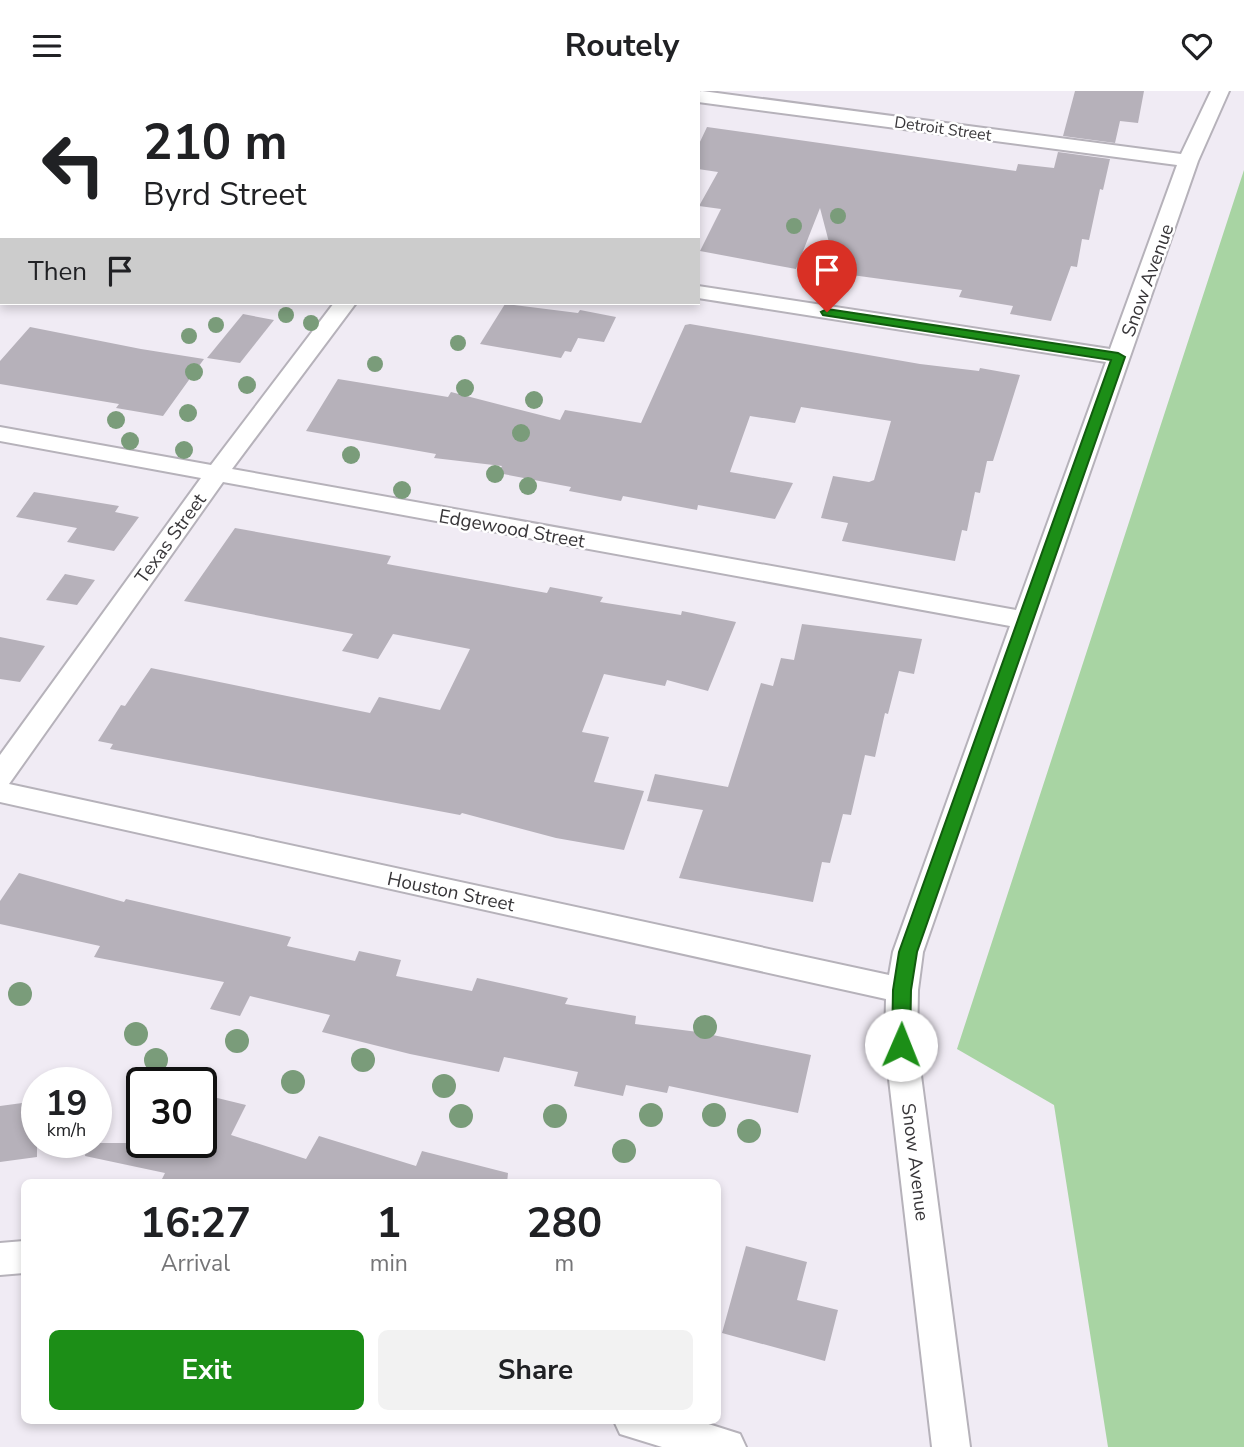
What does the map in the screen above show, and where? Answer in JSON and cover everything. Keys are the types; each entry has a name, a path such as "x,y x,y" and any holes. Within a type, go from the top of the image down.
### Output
{"street":[{"name":"Snow Avenue","path":"951,1447 901,1045 902,990 908,952 1188,160 1220,91"},
{"name":"Detroit Street","path":"700,96 1188,160"},
{"path":"700,292 1118,357"},
{"name":"Texas Street","path":"0,776 216,474 343,305"},
{"name":"Edgewood Street","path":"0,434 1024,620"},
{"name":"Houston Street","path":"0,792 902,990"},
{"path":"0,1259 21,1257"},
{"path":"644,1424 727,1447"}],"green space":[{"path":"1244,170 1244,1447 1108,1447 1054,1105 957,1049"}],"building":[{"path":"1075,91 1144,91 1138,123 1120,121 1115,143 1063,136"},
{"path":"707,127 1016,171 1018,164 1054,168 1058,152 1110,159 1103,190 1100,189 1089,240 1082,239 1077,267 1071,266 1051,321 1010,314 1013,306 959,297 962,290 837,273 820,208 796,269 700,251 721,209 700,206 718,172 700,169 700,142"},
{"path":"504,305 578,313 580,310 616,317 604,342 578,338 571,352 565,351 561,358 480,344"},
{"path":"243,314 274,320 240,363 207,358"},
{"path":"685,325 920,364 979,371 980,368 1020,375 993,461 987,461 980,493 975,492 967,531 962,530 955,561 842,541 848,523 821,518 833,476 869,482 874,480 891,421 801,407 795,423 750,416 730,472 793,483 775,519 698,505 697,510 623,496 621,501 569,491 571,487 498,473 502,466 434,458 436,454 306,431 338,379 448,397 451,392 560,420 565,410 641,423"},
{"path":"30,327 204,359 163,416 116,408 119,404 0,384 0,361"},
{"path":"34,492 119,506 115,512 139,517 114,551 67,542 77,528 16,517"},
{"path":"235,528 391,556 387,564 547,593 550,587 603,597 600,602 681,615 682,611 736,622 708,691 667,680 665,686 604,674 582,732 609,737 594,782 644,791 624,850 556,838 462,813 460,815 110,749 113,744 98,741 121,705 125,706 151,668 370,713 379,697 440,710 470,649 393,634 378,659 342,651 353,634 184,601"},
{"path":"65,574 95,580 77,605 46,600"},
{"path":"802,624 922,639 914,674 899,671 888,714 885,713 875,757 865,755 851,815 843,814 830,863 822,862 813,902 679,878 703,810 647,801 655,774 728,787 761,683 773,686 781,658 794,660"},
{"path":"0,637 45,646 20,682 0,679"},
{"path":"19,873 124,902 126,899 291,937 287,946 355,961 359,951 401,960 396,976 472,991 477,978 568,998 565,1004 636,1016 635,1024 698,1032 811,1055 798,1113 669,1086 667,1093 626,1085 623,1096 574,1086 578,1072 504,1057 499,1072 410,1054 322,1032 330,1015 250,996 240,1016 210,1009 224,982 94,957 100,946 0,924 0,901"},
{"path":"217,1098 246,1105 231,1135 306,1159 319,1136 416,1166 422,1151 508,1173 507,1179 162,1179 165,1173 94,1158 112,1158 112,1143 126,1143 126,1158 217,1158"},
{"path":"21,1103 21,1158 30,1158 0,1162 0,1106"},
{"path":"746,1246 807,1262 797,1300 838,1310 825,1361 722,1333"}],"route":[{"path":"827,312 1118,357 908,952 902,990 901,1045"}]}
